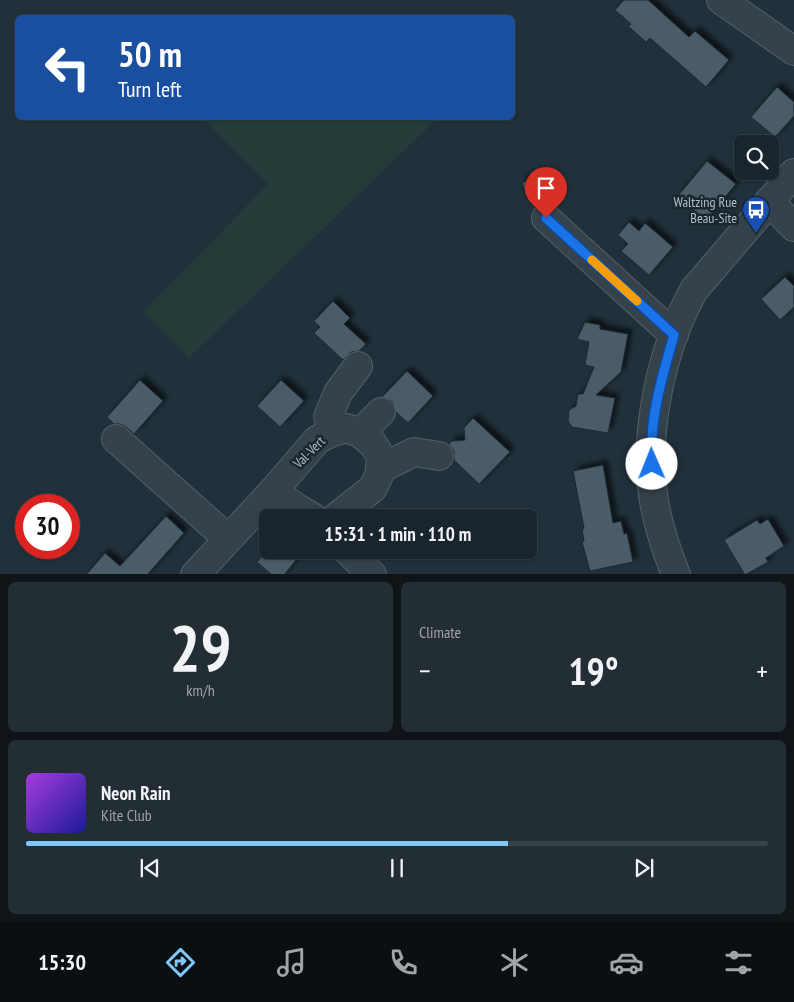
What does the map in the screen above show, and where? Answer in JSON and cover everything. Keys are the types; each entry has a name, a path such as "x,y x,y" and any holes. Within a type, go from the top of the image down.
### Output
{"street":[{"path":"721,0 794,51"},
{"path":"676,574 669,558 654,501 651,445 657,392 683,309 694,290 794,173"},
{"path":"770,201 794,227"},
{"path":"546,218 674,335"},
{"path":"332,432 328,417 338,392 358,366"},
{"path":"346,509 373,488 380,473 380,457 373,444 360,433 381,412"},
{"name":"Val-Vert","path":"195,574 273,491 317,440 332,432 346,428 360,433"},
{"path":"116,439 227,538"},
{"path":"380,469 414,452 439,456"},
{"path":"273,491 298,509"},
{"path":"356,559 372,574"}],"green space":[{"path":"204,120 435,121 189,358 143,312 268,184"}],"building":[{"path":"624,0 648,0 689,37 695,31 729,60 706,87 650,38 646,42 628,26 631,24 615,10"},
{"path":"777,87 794,102 794,116 777,135 773,135 751,117"},
{"path":"707,161 736,184 706,220 677,197"},
{"path":"541,178 544,196 532,199 525,194 522,182"},
{"path":"629,222 639,231 645,223 673,247 649,275 621,251 628,244 618,235"},
{"path":"785,277 794,286 794,307 780,320 761,299"},
{"path":"333,301 350,318 344,324 366,344 359,351 351,352 343,360 314,333 320,327 314,321"},
{"path":"585,322 600,325 600,329 628,334 621,372 596,395 615,398 608,433 572,427 568,421 569,410 576,406 578,394 583,394 594,367 585,365 589,342 577,339"},
{"path":"407,371 433,396 408,423 396,412 392,401 382,397"},
{"path":"140,380 163,401 134,434 120,424 114,424 107,417"},
{"path":"281,380 304,401 280,427 257,406"},
{"path":"473,418 510,452 479,484 454,460 454,451 449,444 452,441 465,440 464,428"},
{"path":"603,465 613,523 621,521 624,534 627,533 633,562 590,571 582,542 584,541 582,529 584,528 573,471"},
{"path":"166,516 184,533 148,574 87,574 105,553 120,566"},
{"path":"768,519 784,546 766,558 768,562 744,574 724,540 757,520 760,524"},
{"path":"260,559 297,559 285,574 271,574 257,562"}],"slow traffic":[{"path":"592,260 637,301"}],"place":[{"name":"Waltzing Rue Beau-Site","path":"756,234"}],"route":[{"path":"546,218 674,335 657,392 651,445 652,464"}]}
